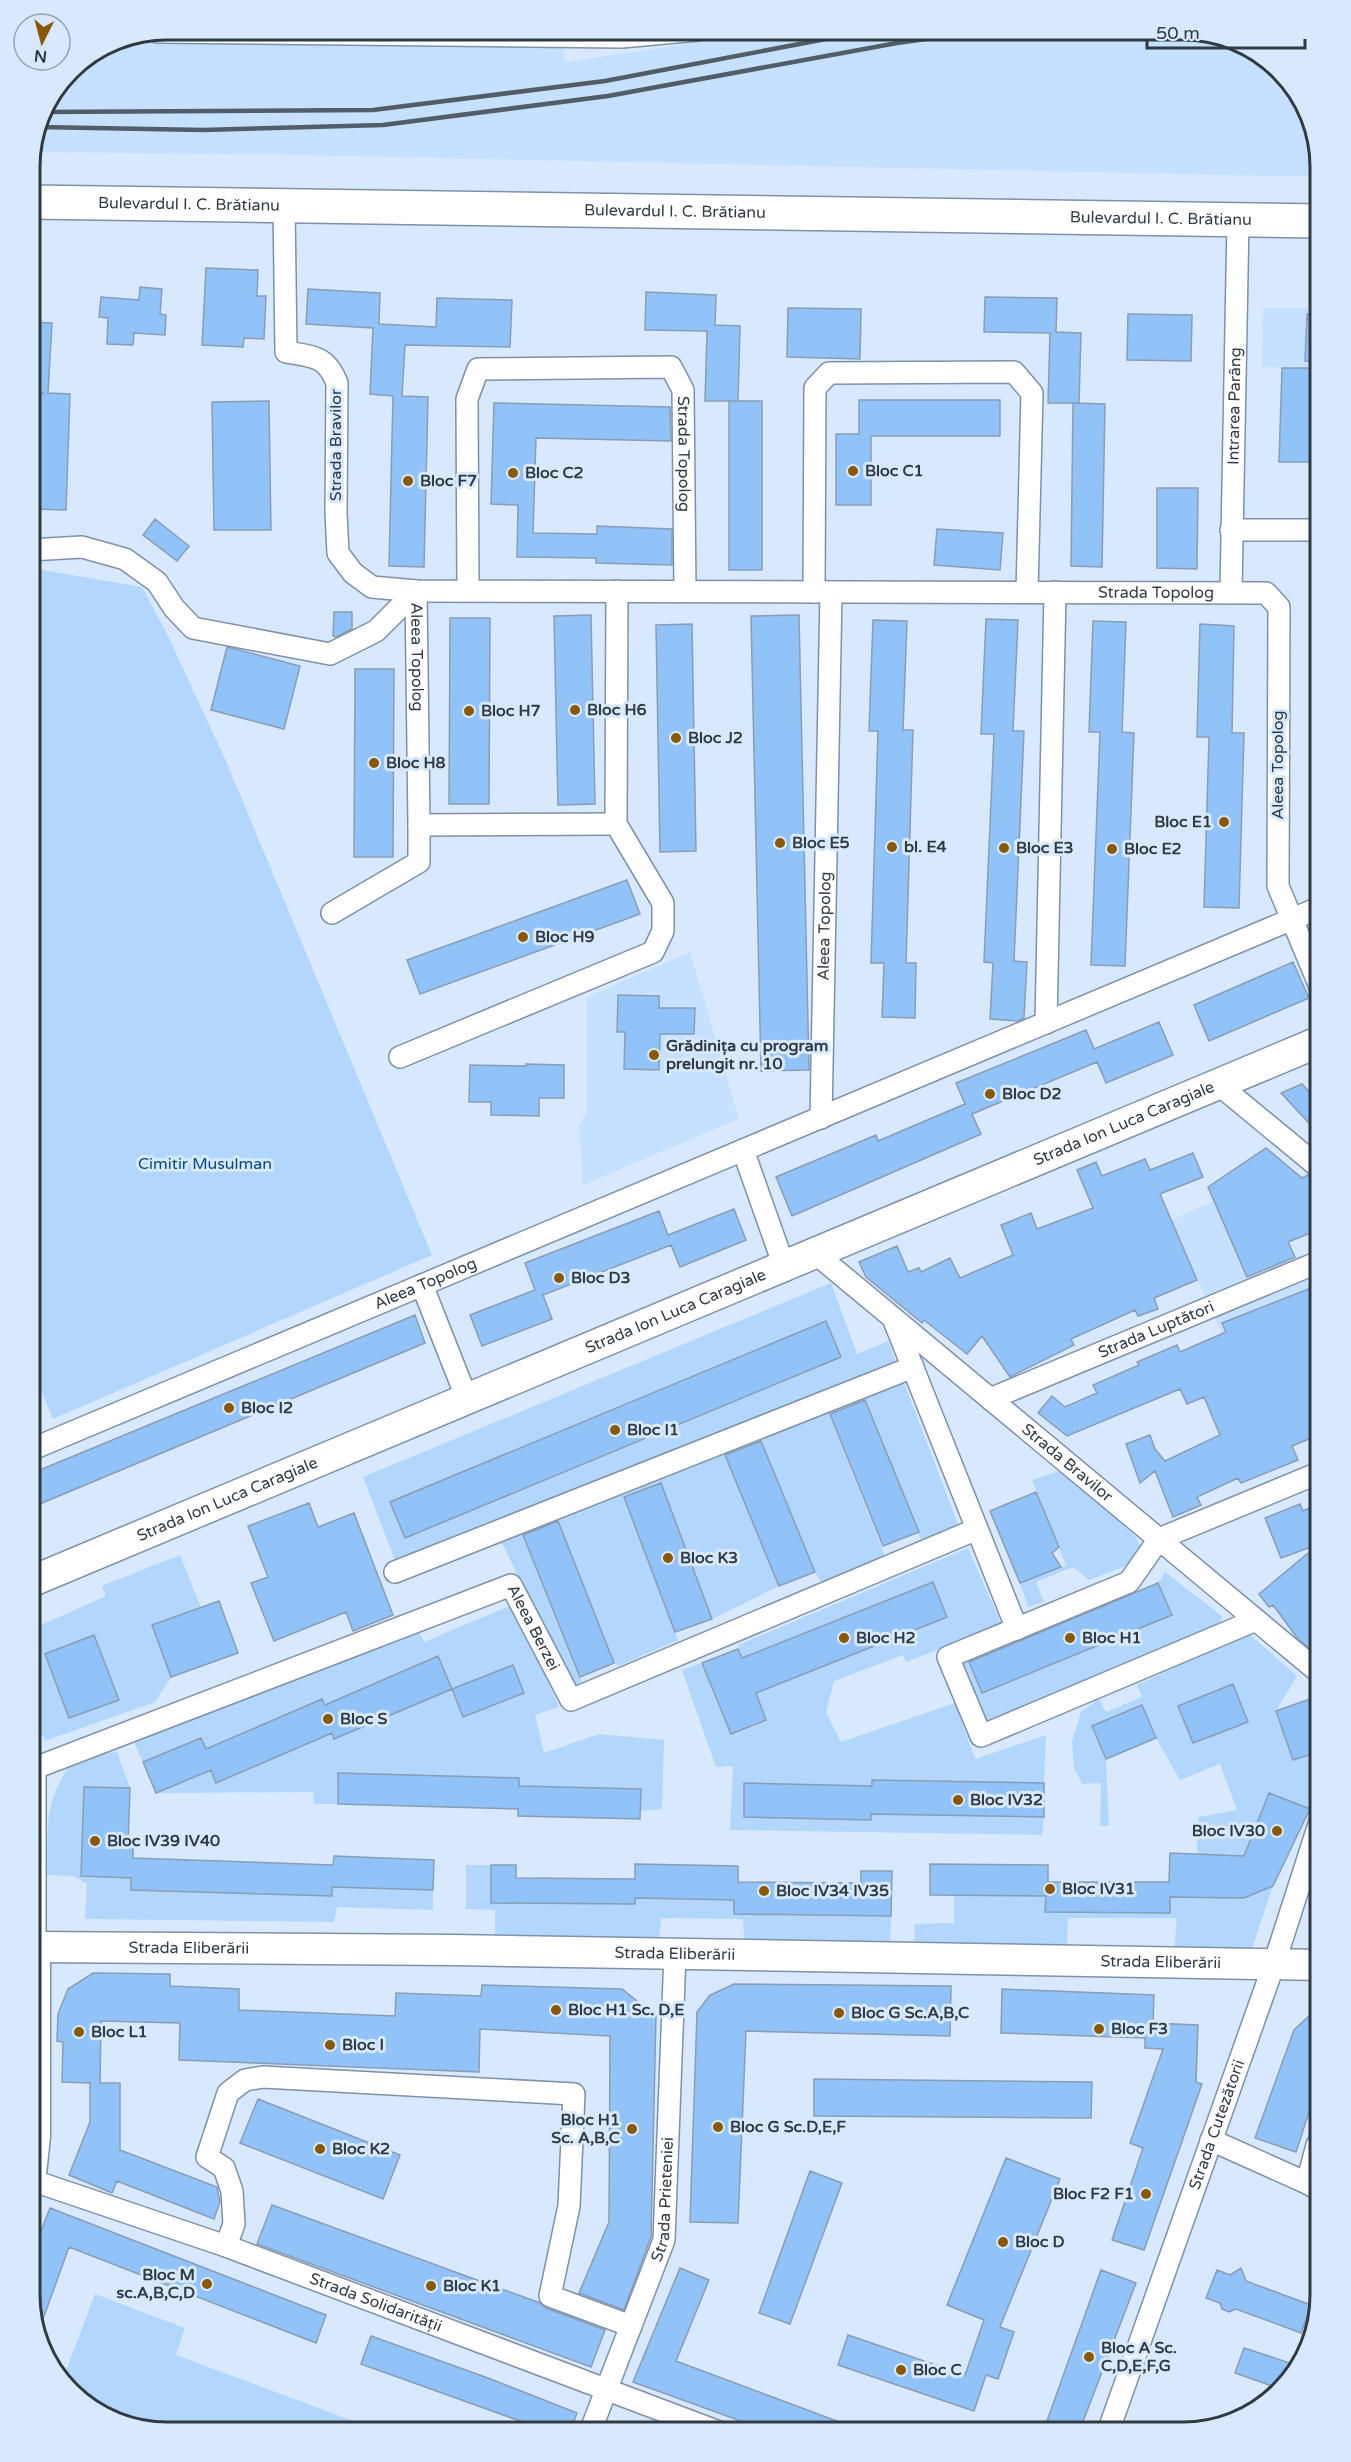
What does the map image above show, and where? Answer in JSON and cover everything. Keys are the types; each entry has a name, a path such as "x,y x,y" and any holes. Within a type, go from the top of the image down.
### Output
{"main road":[{"name":"Bulevardul I. C. Brătianu","path":"41,202 1310,221"}],"street":[{"name":"Strada Bravilor","path":"284,206 286,352 316,358 331,368 337,383 338,553 353,573 372,587 416,591"},
{"name":"Intrarea Parâng","path":"1231,592 1238,220"},
{"name":"Strada Topolog","path":"468,591 467,399 478,369 671,367 683,390 685,591"},
{"name":"Aleea Topolog","path":"821,1118 823,592 815,388 830,373 1014,372 1032,393 1027,592"},
{"path":"1231,530 1310,530"},
{"name":"Aleea Topolog","path":"41,549 82,547 125,559 157,582 174,608 193,628 330,654 376,631 416,591"},
{"name":"Aleea Topolog","path":"332,913 419,862 416,591"},
{"name":"Strada Topolog","path":"416,591 1266,592 1279,607"},
{"path":"400,1057 653,952 663,931 663,903 616,824 617,591"},
{"path":"1046,1023 1055,592"},
{"name":"Aleea Topolog","path":"1279,607 1278,885 1293,919"},
{"path":"419,825 616,824"},
{"name":"Aleea Topolog","path":"40,1446 1310,912"},
{"path":"1293,919 1310,961"},
{"name":"Strada Ion Luca Caragiale","path":"40,1578 1310,1046"},
{"path":"1218,1084 1310,1159"},
{"path":"743,1150 784,1266"},
{"name":"Strada Bravilor","path":"814,1253 1310,1665"},
{"name":"Strada Luptători","path":"990,1399 1310,1266"},
{"path":"423,1285 467,1398"},
{"path":"894,1319 1017,1629"},
{"path":"395,1572 913,1368"},
{"path":"1256,1620 981,1736 948,1657 1129,1582 1159,1539 1310,1477"},
{"name":"Aleea Berzei","path":"40,1760 511,1585 571,1700 978,1529"},
{"name":"Strada Cutezătorii","path":"1112,2422 1274,1964 1310,1852"},
{"name":"Strada Eliberării","path":"40,1946 1310,1965"},
{"name":"Strada Prieteniei","path":"595,2421 664,2240 675,1954"},
{"path":"226,2246 234,2224 232,2191 225,2168 207,2157 228,2093 245,2080 263,2077 574,2094 569,2206 550,2296 631,2326"},
{"path":"1211,2140 1310,2185"},
{"name":"Strada Solidarității","path":"40,2185 226,2246 691,2422"}],"shaded area":[{"path":"159,41 562,41 565,62 707,41 1192,41 1232,50 1261,67 1284,90 1301,119 1306,135 1310,177 298,155 42,152 50,119 62,97 78,78 97,62 119,50"},
{"path":"1263,308 1310,308 1310,368 1262,367"},
{"name":"Grădinița cu program prelungit nr. 10","path":"690,952 739,1119 583,1185 579,1125 587,1113 587,997"},
{"path":"1262,1180 1310,1286 1310,1375 1251,1399 1171,1220"}],"green space":[{"name":"Cimitir Musulman","path":"41,570 142,587 168,636 226,761 432,1255 53,1419 40,1389"},
{"path":"831,1283 857,1354 888,1341 958,1524 921,1540 864,1396 828,1411 885,1556 822,1583 815,1572 761,1440 725,1454 779,1586 712,1619 661,1483 624,1497 678,1640 619,1666 614,1663 558,1521 523,1535 583,1684 574,1689 501,1541 396,1563 363,1477","holes":["825,1322 841,1357 404,1538 390,1502"]},
{"path":"1062,1470 1135,1536 1143,1550 1131,1564 1089,1580 1073,1567 1036,1582 1044,1602 1028,1607 1020,1583 1066,1565 1032,1480"},
{"path":"968,1548 1002,1625 906,1662 903,1655 834,1681 826,1712 841,1742 955,1703 975,1759 1046,1735 1044,1783 872,1780 872,1786 745,1783 744,1817 871,1820 871,1814 1044,1817 1042,1835 730,1830 733,1766 716,1767 682,1670 702,1663 731,1734 766,1720 756,1693 947,1616 933,1582 742,1658 738,1645"},
{"path":"180,1555 201,1608 152,1625 171,1677 155,1702 45,1741 40,1730 40,1625 106,1596 102,1586","holes":["94,1635 119,1700 70,1718 45,1654"]},
{"path":"1165,1572 1222,1616 1219,1629 984,1725 958,1665 968,1661 982,1693 1172,1615 1158,1583"},
{"path":"514,1604 559,1707 535,1715 544,1753 599,1734 664,1740 662,1809 640,1811 641,1790 519,1786 338,1774 337,1804 314,1804 313,1792 156,1793 211,1770 216,1783 332,1733 335,1739 451,1690 464,1717 524,1693 513,1665 452,1689 438,1656 325,1705 322,1699 206,1749 201,1738 143,1762 134,1742 419,1632 424,1642"},
{"path":"1248,1633 1297,1676 1276,1711 1293,1760 1310,1755 1310,1809 1269,1793 1244,1856 1197,1854 1198,1817 1237,1810 1220,1764 1180,1780 1156,1738 1142,1706 1092,1726 1106,1759 1109,1826 1100,1826 1101,1783 1082,1784 1074,1768 1072,1741 1081,1712 1099,1699 1106,1712 1142,1697 1137,1685","holes":["1233,1685 1248,1722 1193,1743 1178,1706"]},
{"path":"117,1752 130,1788 84,1787 131,1878 131,1890 331,1896 332,1887 433,1890 433,1910 337,1907 334,1922 85,1919 87,1884 74,1876 47,1875 49,1814 57,1788 74,1759"},
{"path":"466,1865 491,1865 491,1903 635,1904 635,1898 734,1900 734,1914 891,1916 890,1948 745,1946 743,1919 661,1918 659,1940 495,1937 495,1910 466,1909"},
{"path":"1273,1886 1252,1948 1174,1948 1177,1918 1068,1918 1067,1947 914,1944 915,1924 954,1923 954,1895 1046,1896 1046,1912 1169,1913 1170,1897 1244,1898"},
{"path":"95,2294 185,2328 176,2355 354,2421 159,2421 143,2419 127,2415 97,2400 66,2371"}],"building":[{"path":"206,268 258,270 257,296 266,296 264,339 244,338 243,347 202,345"},
{"path":"140,287 162,289 160,314 166,315 165,335 134,333 133,345 107,344 108,318 99,317 101,297 139,300"},
{"path":"308,289 380,293 379,324 436,327 437,298 512,300 510,347 405,345 402,396 428,397 424,567 389,566 393,396 370,394 373,328 306,324"},
{"path":"646,292 716,295 715,325 740,326 738,401 705,401 707,331 645,330"},
{"path":"985,297 1057,298 1056,332 1081,333 1079,403 1048,403 1050,333 984,332"},
{"path":"788,308 861,309 860,359 787,357"},
{"path":"1128,314 1192,315 1191,361 1127,360"},
{"path":"1307,314 1310,314 1310,361 1305,361"},
{"path":"41,322 52,323 48,393 70,394 66,510 41,509"},
{"path":"1282,368 1310,368 1310,462 1279,462"},
{"name":"Bloc C1","path":"859,400 1000,400 1000,436 871,436 871,505 836,505 836,434 859,434"},
{"path":"269,401 271,530 214,530 212,402"},
{"path":"729,401 762,401 762,570 729,570"},
{"name":"Bloc C2","path":"494,403 670,407 671,441 536,438 533,533 597,534 597,526 672,529 672,565 596,563 596,558 517,557 518,505 491,504"},
{"path":"1073,403 1105,404 1102,567 1071,566"},
{"path":"1157,488 1198,488 1197,569 1157,568"},
{"path":"155,519 189,546 177,561 143,535"},
{"path":"937,529 1003,533 1000,570 934,565"},
{"path":"334,612 352,612 352,629 336,637 333,636"},
{"name":"Bloc H6","path":"591,615 595,804 558,805 554,616"},
{"name":"Bloc E5","path":"799,615 809,1070 761,1071 751,616"},
{"name":"Bloc H7","path":"450,618 490,618 489,804 449,804"},
{"name":"Bloc E3","path":"986,619 1018,620 1013,731 1024,731 1014,961 1027,962 1024,1018 1018,1021 990,1019 993,963 984,962 994,734 981,734"},
{"name":"bl. E4","path":"873,620 907,621 903,730 913,730 906,963 916,963 915,1018 882,1017 884,963 871,963 878,731 869,731"},
{"name":"Bloc E2","path":"1093,621 1126,622 1122,732 1134,733 1125,966 1091,965 1100,732 1089,732"},
{"name":"Bloc J2","path":"692,624 696,851 660,852 656,625"},
{"name":"Bloc E1","path":"1200,624 1234,626 1232,733 1244,733 1239,908 1204,907 1209,737 1197,737"},
{"path":"227,647 300,666 284,729 211,710"},
{"name":"Bloc H8","path":"355,669 394,669 393,857 354,857"},
{"name":"Bloc H9","path":"627,880 640,914 420,994 407,960"},
{"path":"1293,962 1309,998 1209,1041 1194,1005"},
{"path":"618,995 659,996 659,1008 695,1008 694,1034 660,1034 659,1070 624,1069 625,1032 617,1032"},
{"name":"Bloc D2","path":"1159,1022 1173,1055 1106,1083 1097,1062 972,1114 981,1134 792,1216 776,1177 876,1135 878,1141 965,1104 956,1083 1086,1030 1094,1049"},
{"path":"526,1064 564,1065 564,1098 539,1098 539,1116 491,1115 491,1102 469,1102 470,1065 526,1066"},
{"path":"1302,1084 1310,1093 1310,1124 1281,1093"},
{"path":"1266,1148 1302,1178 1308,1175 1310,1177 1310,1233 1288,1242 1295,1257 1247,1277 1208,1187"},
{"path":"1193,1153 1203,1177 1160,1194 1197,1280 1154,1298 1158,1309 1138,1316 1135,1310 1071,1339 1074,1345 1010,1377 982,1336 967,1354 924,1320 922,1323 866,1277 859,1262 897,1246 908,1272 919,1268 921,1272 950,1258 960,1278 1013,1255 1001,1225 1031,1213 1037,1229 1093,1208 1077,1170 1096,1162 1102,1176 1145,1159 1150,1170"},
{"name":"Bloc D3","path":"734,1209 746,1240 680,1267 671,1245 543,1295 552,1319 482,1346 470,1315 535,1290 525,1263 659,1211 668,1235"},
{"path":"1310,1288 1310,1439 1292,1446 1298,1460 1241,1483 1238,1478 1197,1497 1201,1505 1173,1517 1155,1471 1140,1483 1126,1444 1150,1435 1155,1449 1165,1461 1220,1435 1204,1397 1187,1404 1180,1389 1067,1436 1038,1413 1052,1396 1065,1407 1097,1393 1093,1385 1139,1365 1137,1362 1177,1345 1180,1352 1226,1332 1222,1323"},
{"name":"Bloc I2","path":"415,1315 425,1343 40,1504 40,1470"},
{"name":"Bloc I1","path":"826,1321 841,1357 405,1538 390,1502"},
{"path":"865,1400 919,1532 883,1546 830,1414"},
{"path":"761,1441 815,1572 779,1586 725,1455"},
{"name":"Bloc K3","path":"661,1483 712,1619 675,1632 624,1497"},
{"path":"1036,1492 1059,1547 1052,1553 1061,1567 1020,1583 990,1511"},
{"path":"309,1503 318,1527 354,1513 393,1615 353,1631 346,1612 274,1641 251,1583 268,1577 248,1526"},
{"path":"1300,1504 1303,1511 1310,1508 1310,1547 1281,1558 1265,1518"},
{"path":"558,1521 614,1663 580,1677 523,1535"},
{"path":"1310,1552 1310,1648 1298,1639 1273,1605 1269,1607 1259,1594"},
{"name":"Bloc H2","path":"933,1582 947,1617 756,1693 766,1720 731,1734 702,1663 738,1649 742,1658"},
{"name":"Bloc H1","path":"1158,1583 1172,1615 982,1693 969,1662"},
{"path":"219,1601 238,1653 171,1677 152,1625"},
{"path":"94,1635 119,1700 69,1718 45,1654"},
{"name":"Bloc S","path":"438,1656 452,1689 334,1739 332,1733 216,1783 211,1770 156,1793 143,1762 201,1738 206,1749 322,1699 325,1705"},
{"path":"513,1665 524,1693 463,1717 452,1689"},
{"path":"1233,1684 1248,1722 1193,1743 1178,1706"},
{"path":"1310,1699 1310,1755 1293,1760 1276,1711"},
{"path":"1142,1705 1156,1738 1106,1759 1092,1726"},
{"path":"338,1773 519,1778 519,1786 641,1789 640,1819 518,1816 518,1809 338,1804"},
{"path":"872,1780 1044,1783 1044,1817 871,1814 871,1820 744,1817 744,1783 872,1786"},
{"name":"Bloc IV39 IV40","path":"84,1787 130,1788 128,1846 133,1846 133,1858 333,1865 334,1856 434,1860 433,1890 332,1887 332,1896 131,1890 131,1878 81,1876"},
{"path":"1269,1793 1310,1809 1273,1886 1244,1898 1170,1897 1170,1913 1045,1912 1046,1896 930,1895 930,1864 1048,1865 1048,1882 1169,1882 1170,1853 1244,1856"},
{"name":"Bloc IV34 IV35","path":"635,1864 738,1866 738,1882 861,1883 861,1871 892,1871 891,1916 734,1914 734,1900 635,1898 635,1904 491,1903 491,1865 516,1865 516,1878 635,1879"},
{"path":"93,1973 170,1974 170,1986 239,1989 239,2010 395,2016 396,1993 481,1996 482,1985 622,1989 656,2016 651,2237 624,2310 579,2293 609,2222 610,2036 480,2029 479,2072 179,2060 180,2023 101,2021 100,2083 120,2083 120,2150 217,2187 220,2202 214,2219 117,2181 112,2193 69,2175 90,2122 90,2083 62,2082 63,2042 57,2041 58,2014 68,1989"},
{"path":"734,1984 951,1986 950,2036 746,2031 738,2223 690,2222 697,2012 710,1995"},
{"path":"1002,1989 1154,1995 1153,2023 1198,2025 1196,2082 1202,2084 1144,2250 1112,2240 1143,2148 1130,2143 1163,2049 1145,2048 1145,2038 1001,2033"},
{"path":"1310,2015 1310,2109 1296,2152 1255,2138 1294,2030"},
{"path":"814,2079 1092,2082 1091,2118 814,2116"},
{"name":"Bloc K2","path":"258,2099 400,2155 383,2199 240,2143"},
{"path":"1006,2158 1060,2179 1000,2327 1014,2332 998,2379 986,2375 974,2411 838,2365 848,2335 965,2375 984,2320 947,2305"},
{"path":"810,2171 842,2183 790,2324 759,2313"},
{"name":"Bloc K1","path":"272,2205 540,2303 546,2308 605,2330 591,2367 257,2244"},
{"name":"Bloc M sc.A,B,C,D","path":"50,2208 326,2315 316,2343 69,2247 43,2319 40,2294 40,2233"},
{"path":"680,2268 709,2280 676,2361 839,2422 742,2422 633,2382"},
{"path":"1241,2268 1246,2281 1309,2304 1301,2333 1236,2309 1229,2312 1222,2309 1220,2303 1206,2298 1217,2270 1230,2275"},
{"name":"Bloc A Sc. C,D,E,F,G","path":"1101,2270 1136,2283 1083,2422 1047,2422"},
{"path":"371,2336 577,2413 574,2421 521,2421 361,2364"},
{"path":"1244,2348 1290,2363 1271,2386 1235,2373"}],"railway":[{"path":"54,112 373,110 605,81 815,41"},
{"path":"47,127 203,130 383,125 608,96 911,41"}],"place":[{"name":"Bloc C1","path":"853,471"},
{"name":"Bloc C2","path":"513,473"},
{"name":"Bloc F7","path":"408,481"},
{"name":"Bloc H6","path":"575,710"},
{"name":"Bloc H7","path":"469,711"},
{"name":"Bloc J2","path":"676,738"},
{"name":"Bloc H8","path":"374,763"},
{"name":"Bloc E1","path":"1224,822"},
{"name":"Bloc E5","path":"780,843"},
{"name":"bl. E4","path":"892,847"},
{"name":"Bloc E3","path":"1004,848"},
{"name":"Bloc E2","path":"1112,849"},
{"name":"Bloc H9","path":"523,937"},
{"name":"Grădinița cu program prelungit nr. 10","path":"654,1055"},
{"name":"Bloc D2","path":"990,1094"},
{"name":"Bloc D3","path":"559,1278"},
{"name":"Bloc I2","path":"229,1408"},
{"name":"Bloc I1","path":"615,1430"},
{"name":"Bloc K3","path":"668,1558"},
{"name":"Bloc H2","path":"844,1638"},
{"name":"Bloc H1","path":"1070,1638"},
{"name":"Bloc S","path":"328,1719"},
{"name":"Bloc IV32","path":"958,1800"},
{"name":"Bloc IV30","path":"1277,1831"},
{"name":"Bloc IV39 IV40","path":"95,1841"},
{"name":"Bloc IV31","path":"1050,1889"},
{"name":"Bloc IV34 IV35","path":"764,1891"},
{"name":"Bloc H1 Sc. D,E","path":"556,2010"},
{"name":"Bloc G Sc.A,B,C","path":"839,2013"},
{"name":"Bloc F3","path":"1099,2029"},
{"name":"Bloc L1","path":"79,2032"},
{"name":"Bloc I","path":"330,2045"},
{"name":"Bloc G Sc.D,E,F","path":"718,2127"},
{"name":"Bloc H1 Sc. A,B,C","path":"632,2129"},
{"name":"Bloc K2","path":"320,2149"},
{"name":"Bloc F2 F1","path":"1146,2194"},
{"name":"Bloc D","path":"1003,2242"},
{"name":"Bloc M sc.A,B,C,D","path":"207,2284"},
{"name":"Bloc K1","path":"431,2286"},
{"name":"Bloc A Sc. C,D,E,F,G","path":"1089,2357"},
{"name":"Bloc C","path":"901,2370"}]}
